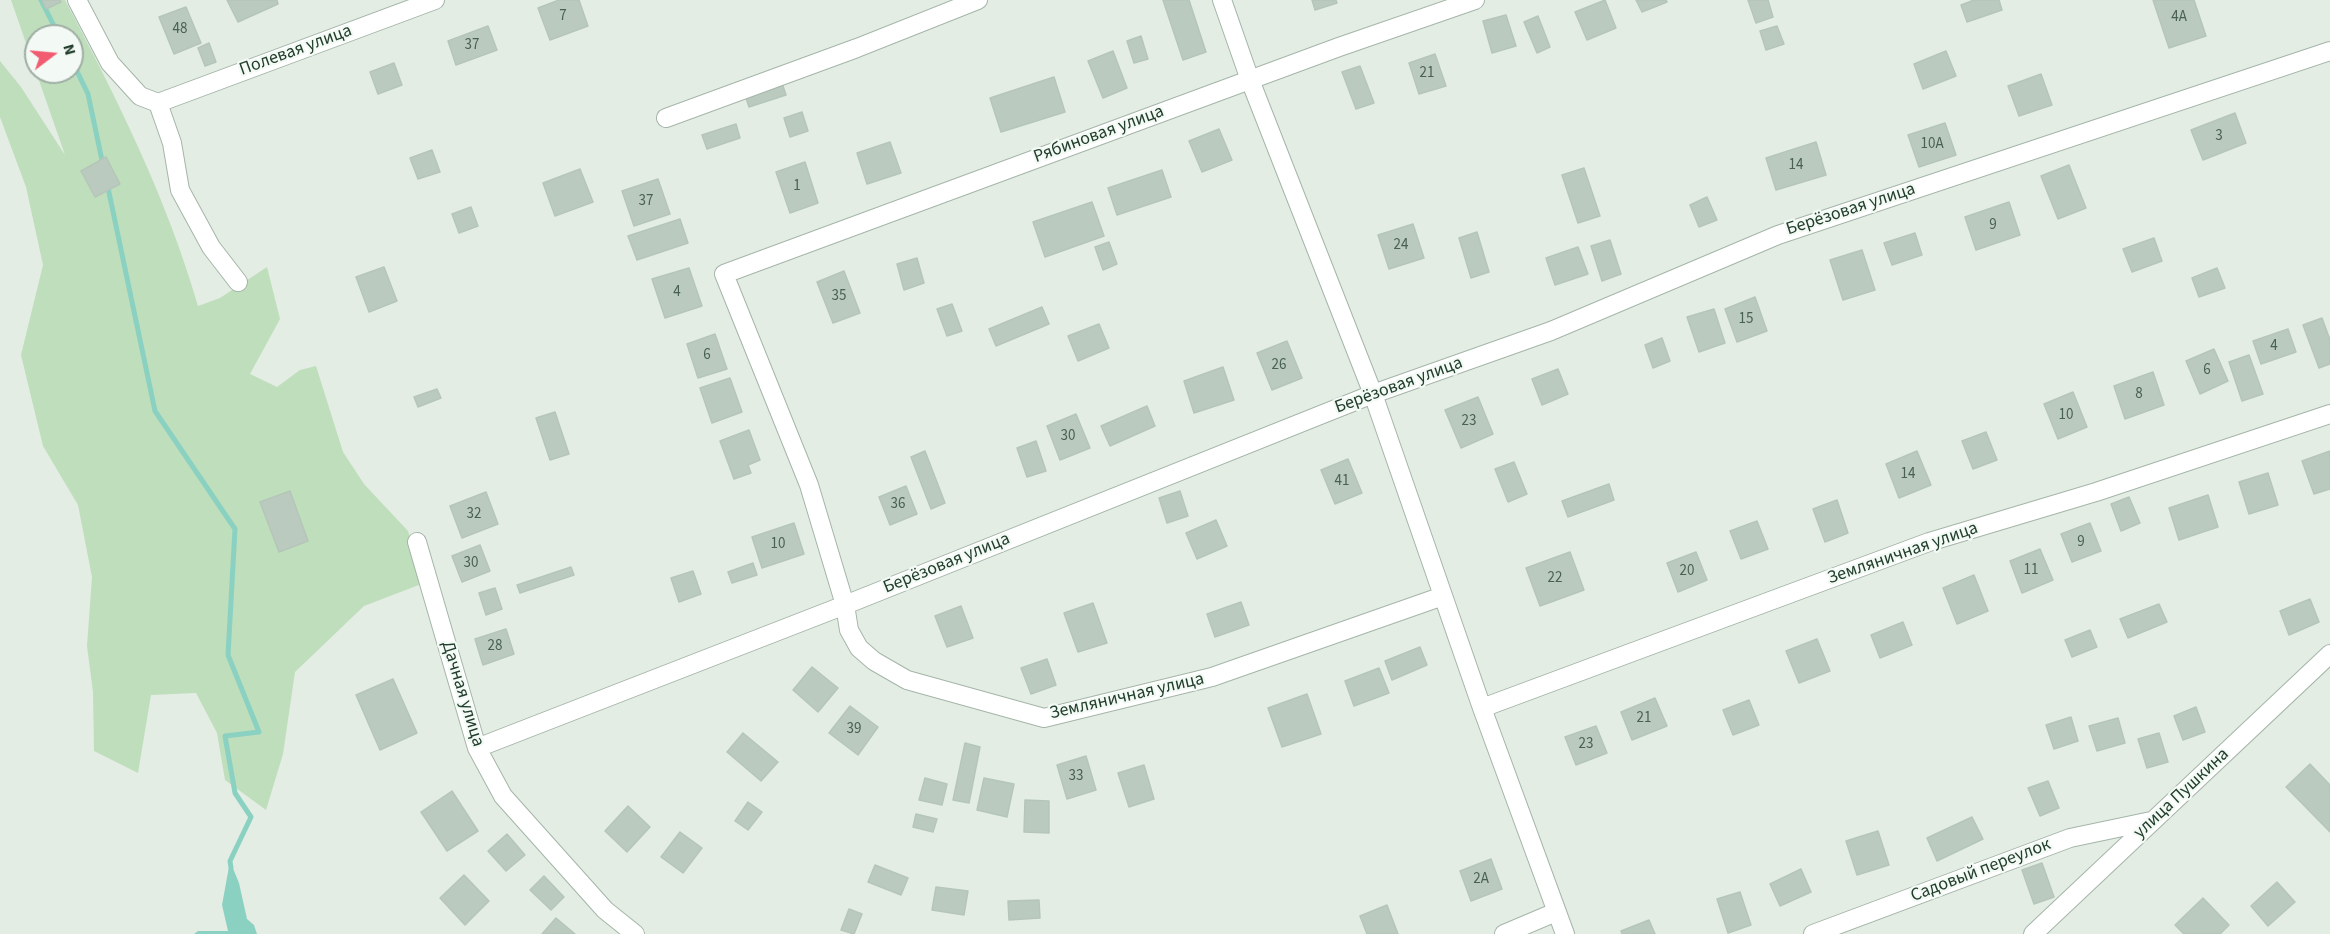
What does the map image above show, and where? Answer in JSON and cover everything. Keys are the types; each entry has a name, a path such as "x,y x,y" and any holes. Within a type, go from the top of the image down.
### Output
{"street":[{"path":"77,0 110,63 140,96 158,103 172,143 180,190 211,247 238,282"},
{"name":"Полевая улица","path":"158,103 435,0"},
{"path":"666,118 857,48 978,0"},
{"path":"1222,0 1250,80 1373,394 1482,708 1566,934"},
{"name":"Рябиновая улица","path":"724,274 1250,80 1475,0"},
{"name":"Берёзовая улица","path":"477,748 845,605 1373,394 1551,331 1778,235 2330,51"},
{"name":"Земляничная улица","path":"724,274 809,485 845,605 849,630 859,648 892,673 907,680 1044,718 1212,677 1443,596"},
{"name":"Земляничная улица","path":"1482,708 1929,542 2096,492 2330,414"},
{"name":"Дачная улица","path":"417,542 477,748 503,796 605,910 635,934"},
{"name":"улица Пушкина","path":"2033,934 2330,654"},
{"name":"Садовый переулок","path":"1813,934 2070,838 2153,820"},
{"path":"1503,934 1556,912"}],"green space":[{"path":"11,0 65,0 77,24 24,24 24,37"},
{"path":"84,37 156,187 198,306 220,298 267,267 280,319 250,374 277,387 300,370 316,366 343,452 364,484 408,531 424,583 364,606 295,672 283,754 266,810 225,780 217,733 196,693 151,695 138,773 94,751 93,692 87,646 92,577 78,505 43,446 21,355 43,265 26,187 0,117 0,61 21,87 65,155 40,84 84,84"}],"water":[{"path":"230,861 239,883 247,919 254,925 257,934 194,934 198,931 228,931 222,905"}],"building":[{"path":"42,0 60,0 61,2 46,9"},
{"path":"227,0 277,0 278,4 238,22"},
{"path":"559,0 579,0 588,26 550,40 538,8"},
{"path":"1163,0 1189,0 1206,52 1183,60"},
{"path":"1312,0 1336,0 1337,3 1315,10"},
{"path":"1605,0 1616,28 1587,40 1575,12"},
{"path":"1636,0 1666,0 1667,2 1642,12"},
{"path":"1748,0 1768,0 1773,17 1756,23"},
{"path":"1974,0 1999,0 2002,10 1967,22 1961,5"},
{"path":"2153,0 2194,0 2206,36 2169,48"},
{"path":"186,7 201,43 174,54 159,17"},
{"path":"1506,15 1516,46 1492,53 1483,21"},
{"path":"1538,16 1550,47 1537,53 1524,22"},
{"path":"488,26 497,50 456,65 448,41"},
{"path":"1777,26 1784,44 1766,50 1760,31"},
{"path":"1141,36 1148,59 1134,63 1127,41"},
{"path":"209,43 216,62 205,66 198,48"},
{"path":"1113,51 1127,88 1103,98 1088,61"},
{"path":"1946,51 1956,76 1923,89 1914,64"},
{"path":"1435,54 1446,86 1419,94 1409,63"},
{"path":"394,63 402,85 378,94 370,72"},
{"path":"1360,66 1374,103 1356,109 1342,72"},
{"path":"2041,74 2052,105 2019,116 2008,86"},
{"path":"1054,77 1065,112 1001,132 990,98"},
{"path":"781,80 786,95 749,107 744,92"},
{"path":"802,112 808,131 790,137 784,118"},
{"path":"2235,113 2246,143 2203,160 2191,130"},
{"path":"1945,123 1956,155 1919,167 1908,135"},
{"path":"736,124 740,138 707,149 702,135"},
{"path":"1219,129 1232,160 1202,172 1189,141"},
{"path":"890,142 901,173 867,184 857,153"},
{"path":"1816,142 1826,175 1776,190 1766,158"},
{"path":"432,150 440,172 418,179 410,158"},
{"path":"106,157 120,184 95,197 81,171"},
{"path":"805,162 818,203 790,213 776,172"},
{"path":"2069,165 2086,208 2058,219 2041,176"},
{"path":"1584,168 1600,216 1578,223 1562,175"},
{"path":"580,169 593,202 555,216 543,183"},
{"path":"1162,170 1171,197 1117,215 1108,188"},
{"path":"658,179 670,214 634,226 622,191"},
{"path":"1707,197 1717,220 1699,227 1690,205"},
{"path":"1092,202 1104,236 1045,257 1033,222"},
{"path":"2009,202 2020,235 1976,250 1965,217"},
{"path":"471,207 478,226 459,233 452,214"},
{"path":"680,219 688,243 637,260 628,236"},
{"path":"1413,224 1424,258 1389,269 1378,235"},
{"path":"1477,232 1489,272 1471,278 1459,238"},
{"path":"1915,233 1922,255 1892,265 1884,243"},
{"path":"2154,238 2162,261 2132,272 2123,249"},
{"path":"1610,240 1621,274 1602,281 1591,246"},
{"path":"1109,242 1117,264 1103,270 1095,247"},
{"path":"1578,247 1588,274 1555,285 1546,258"},
{"path":"1862,250 1875,290 1843,300 1830,260"},
{"path":"917,258 924,283 904,290 897,264"},
{"path":"384,267 397,301 369,312 356,277"},
{"path":"689,268 702,306 665,318 652,279"},
{"path":"2217,268 2225,288 2199,297 2192,278"},
{"path":"844,271 860,313 833,323 817,282"},
{"path":"1755,297 1767,331 1737,342 1725,309"},
{"path":"952,304 962,331 947,336 937,309"},
{"path":"1042,307 1049,324 996,346 989,329"},
{"path":"1714,309 1725,343 1699,352 1687,317"},
{"path":"2322,318 2330,340 2330,364 2319,368 2303,325"},
{"path":"1099,324 1109,348 1078,361 1068,336"},
{"path":"2288,329 2296,352 2261,364 2253,341"},
{"path":"715,334 727,369 698,378 687,344"},
{"path":"1662,338 1670,361 1653,368 1645,345"},
{"path":"1287,341 1302,378 1272,390 1257,353"},
{"path":"2214,349 2228,381 2200,394 2186,361"},
{"path":"2249,355 2263,394 2242,401 2229,362"},
{"path":"1223,367 1234,400 1194,413 1184,381"},
{"path":"1558,369 1568,394 1542,405 1532,379"},
{"path":"2153,372 2164,405 2125,419 2114,386"},
{"path":"730,378 742,412 712,423 700,388"},
{"path":"437,389 441,398 418,407 414,397"},
{"path":"2073,392 2087,427 2058,439 2044,404"},
{"path":"1478,397 1493,434 1461,448 1445,410"},
{"path":"1147,406 1155,426 1110,446 1101,426"},
{"path":"555,412 569,454 550,460 536,418"},
{"path":"1076,414 1090,448 1060,460 1047,426"},
{"path":"749,430 760,460 748,465 751,473 734,479 720,441"},
{"path":"1986,432 1997,460 1973,469 1962,441"},
{"path":"1036,441 1046,471 1027,477 1017,448"},
{"path":"925,451 945,503 931,509 911,457"},
{"path":"1917,451 1931,485 1899,498 1886,464"},
{"path":"2330,451 2330,489 2314,494 2302,461"},
{"path":"1348,459 1362,493 1335,504 1321,470"},
{"path":"1514,462 1527,494 1508,502 1495,469"},
{"path":"2268,473 2278,505 2249,514 2239,482"},
{"path":"1609,484 1614,500 1568,517 1562,501"},
{"path":"906,486 917,514 890,525 879,497"},
{"path":"290,491 308,541 279,552 260,502"},
{"path":"1180,491 1188,516 1167,523 1159,498"},
{"path":"486,492 498,524 462,538 450,506"},
{"path":"2208,495 2218,527 2179,540 2169,508"},
{"path":"2129,497 2140,523 2121,531 2111,504"},
{"path":"1837,500 1848,533 1825,542 1813,509"},
{"path":"1216,520 1227,546 1197,559 1186,533"},
{"path":"1757,521 1768,549 1741,559 1730,531"},
{"path":"794,523 804,554 762,568 752,537"},
{"path":"2090,523 2101,551 2072,562 2061,534"},
{"path":"480,545 490,571 462,582 452,556"},
{"path":"2040,549 2053,580 2022,593 2010,561"},
{"path":"1570,552 1584,590 1540,606 1526,568"},
{"path":"1696,552 1707,580 1678,592 1667,563"},
{"path":"753,563 757,575 732,583 728,572"},
{"path":"571,567 574,575 520,593 517,585"},
{"path":"693,571 701,594 679,602 671,578"},
{"path":"1974,575 1988,611 1957,624 1943,588"},
{"path":"495,588 502,609 486,615 479,593"},
{"path":"2310,599 2319,622 2289,635 2280,611"},
{"path":"1241,602 1249,625 1215,637 1207,614"},
{"path":"1093,603 1107,643 1078,652 1064,613"},
{"path":"2159,604 2167,622 2128,638 2120,619"},
{"path":"961,606 973,638 947,647 935,616"},
{"path":"1903,622 1912,645 1880,658 1871,635"},
{"path":"506,629 514,654 483,665 475,639"},
{"path":"2090,630 2097,647 2072,657 2065,640"},
{"path":"1817,639 1830,671 1799,683 1786,651"},
{"path":"1420,647 1427,665 1392,680 1385,661"},
{"path":"1047,659 1056,685 1031,694 1021,668"},
{"path":"812,667 838,688 818,712 793,690"},
{"path":"1379,668 1389,693 1354,706 1345,681"},
{"path":"393,679 417,733 380,750 356,695"},
{"path":"1307,694 1321,734 1282,747 1268,708"},
{"path":"1655,698 1667,726 1632,740 1621,712"},
{"path":"1749,700 1759,725 1733,735 1723,710"},
{"path":"850,706 878,727 858,755 829,733"},
{"path":"2196,707 2205,732 2183,740 2174,716"},
{"path":"2071,717 2078,741 2054,749 2046,725"},
{"path":"2118,718 2125,743 2097,751 2089,726"},
{"path":"1596,726 1607,753 1576,765 1565,737"},
{"path":"743,733 778,762 761,781 727,752"},
{"path":"2159,733 2168,762 2147,768 2138,739"},
{"path":"965,743 980,747 969,803 953,800"},
{"path":"1086,756 1096,790 1067,799 1057,765"},
{"path":"2310,764 2330,785 2330,832 2286,787"},
{"path":"1144,765 1154,799 1129,807 1118,773"},
{"path":"925,778 947,784 942,805 919,800"},
{"path":"984,778 1014,784 1007,817 977,810"},
{"path":"2048,781 2059,808 2040,816 2028,788"},
{"path":"452,791 478,831 447,851 421,812"},
{"path":"1025,800 1049,801 1049,833 1024,832"},
{"path":"748,802 762,812 748,830 735,821"},
{"path":"628,806 650,827 627,852 605,831"},
{"path":"916,814 937,819 933,832 913,827"},
{"path":"1972,817 1983,839 1937,861 1927,838"},
{"path":"1878,831 1889,865 1857,875 1846,841"},
{"path":"680,832 702,848 683,873 661,857"},
{"path":"507,834 525,855 506,871 488,851"},
{"path":"1491,859 1502,889 1471,901 1460,871"},
{"path":"2042,863 2054,897 2034,904 2022,870"},
{"path":"875,865 908,878 901,895 868,882"},
{"path":"1801,869 1811,892 1780,906 1770,884"},
{"path":"464,875 489,901 465,925 440,898"},
{"path":"544,876 564,897 551,910 530,890"},
{"path":"2277,882 2295,902 2268,926 2251,906"},
{"path":"936,887 968,891 964,915 932,910"},
{"path":"1740,892 1751,925 1728,933 1717,899"},
{"path":"2203,898 2229,925 2220,934 2184,934 2175,925"},
{"path":"1039,900 1040,918 1009,920 1008,901"},
{"path":"1387,905 1398,934 1367,934 1360,916"},
{"path":"849,909 862,914 854,934 841,930"},
{"path":"556,918 575,934 542,934"},
{"path":"1649,920 1655,934 1622,934 1621,931"}],"waterway":[{"path":"41,0 53,24"},
{"path":"83,84 88,94 103,165"},
{"path":"107,183 155,411 235,529 228,655 259,732 225,736 235,793 251,817 230,861 231,868"}]}
